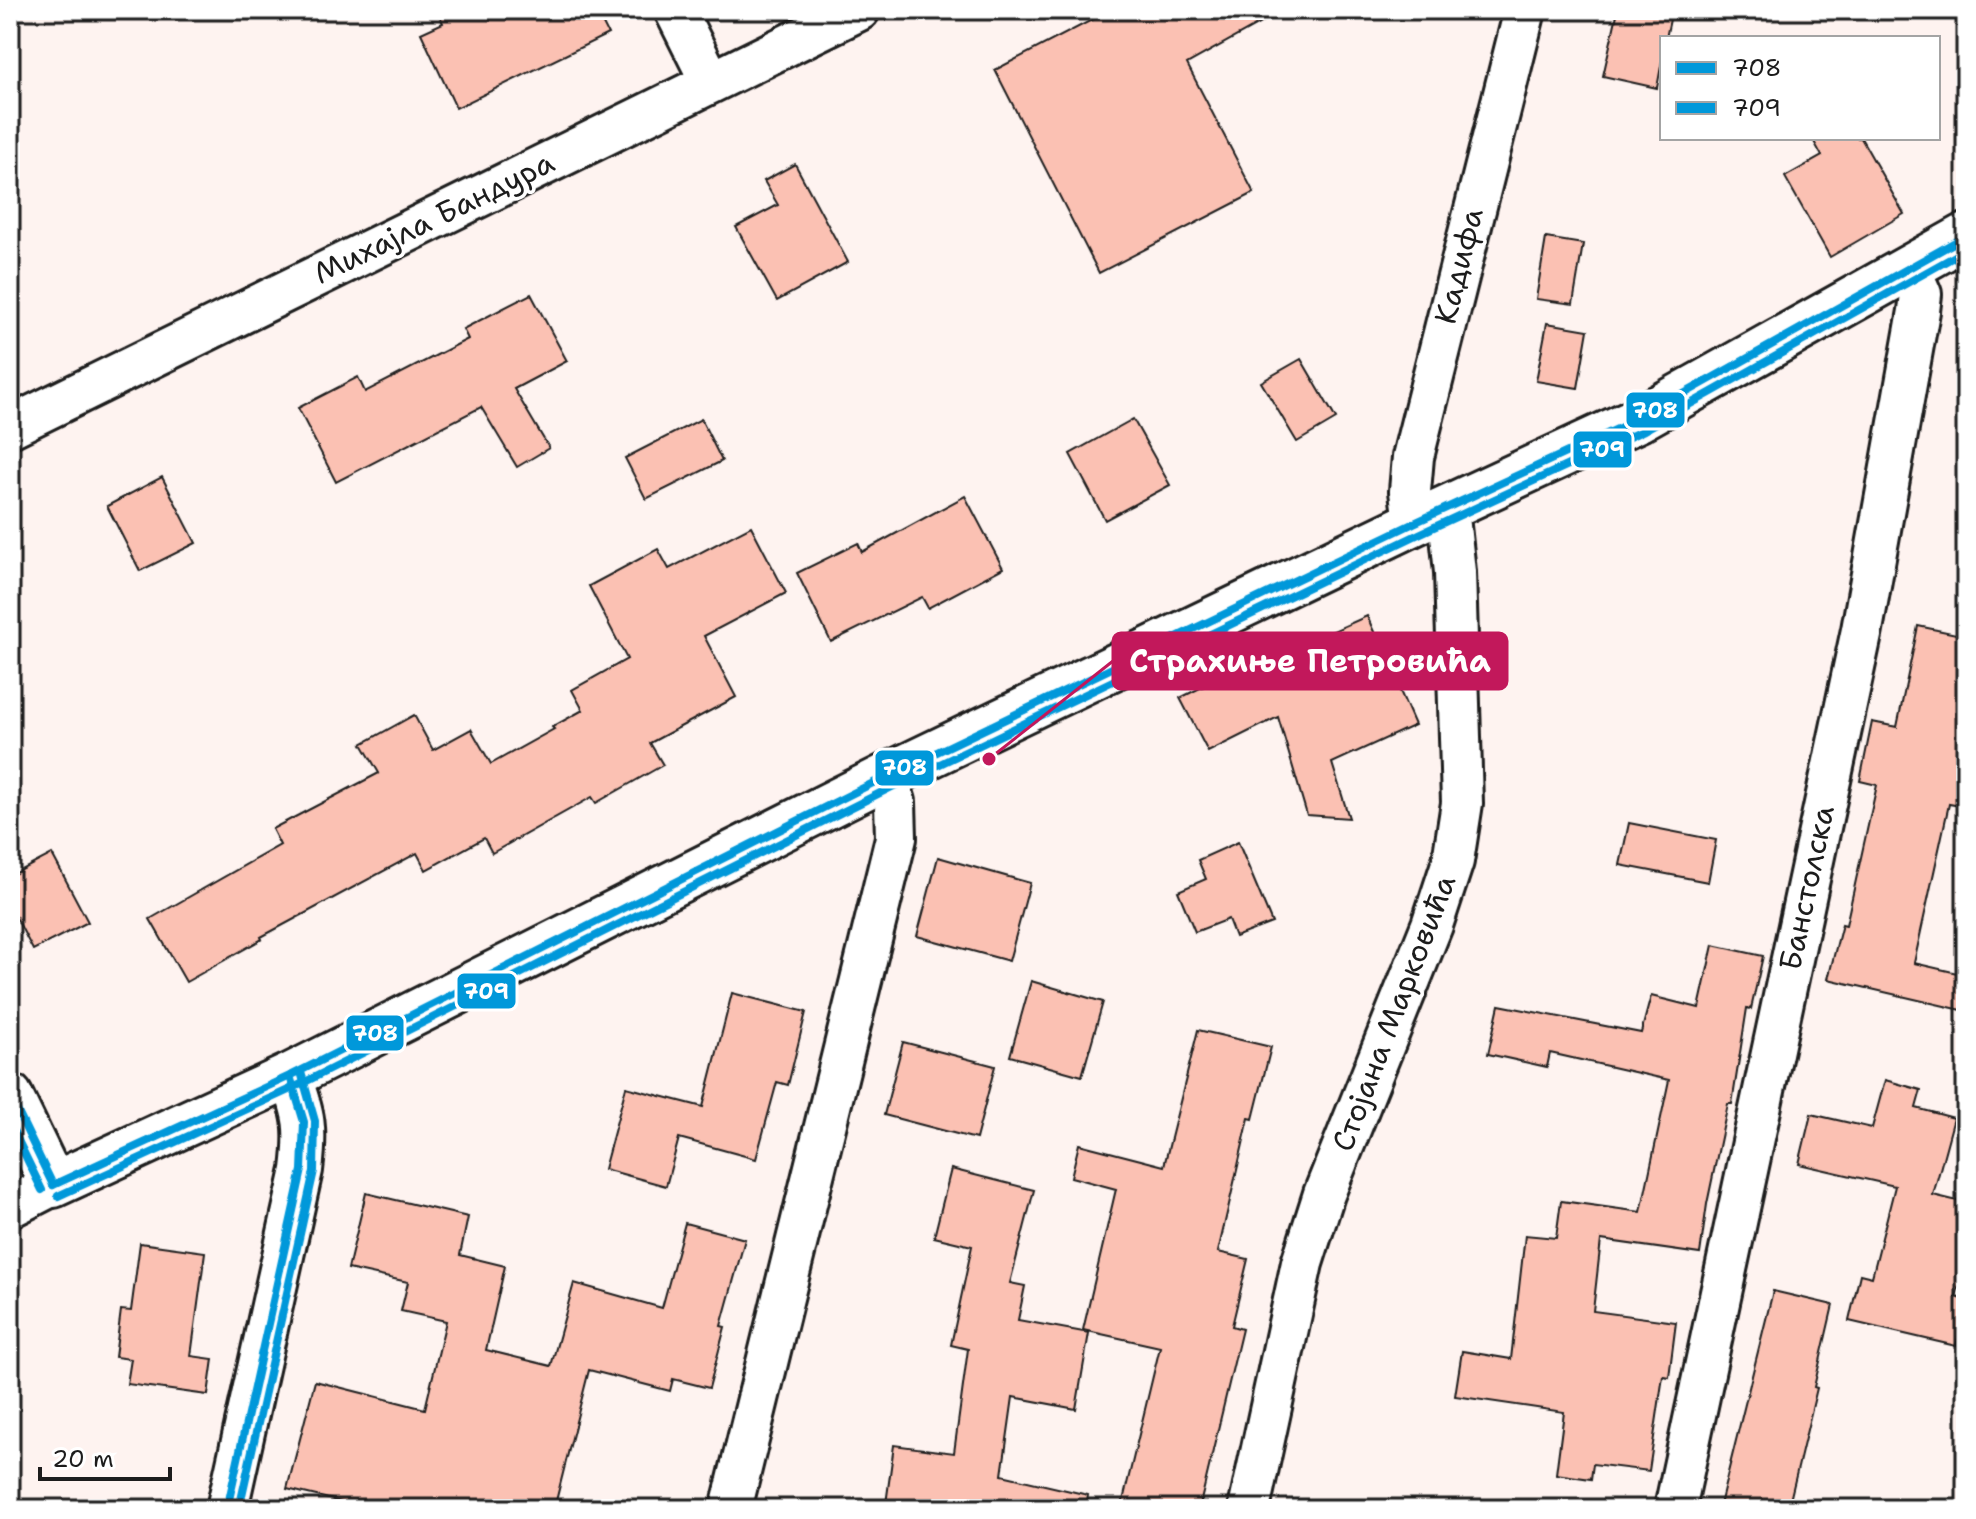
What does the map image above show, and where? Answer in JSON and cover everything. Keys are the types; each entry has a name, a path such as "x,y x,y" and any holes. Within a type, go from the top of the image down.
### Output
{"street":[{"path":"675,10 711,82"},
{"name":"Михајла Бандура","path":"10,427 859,10"},
{"name":"Кадифа","path":"1431,516 1410,491 1413,457 1525,10"},
{"path":"10,1207 290,1076 887,776 1666,405 1966,236"},
{"name":"Банстолска","path":"1675,1509 1862,630 1919,311 1921,294 1909,267"},
{"name":"Стојана Марковића","path":"1249,1509 1302,1263 1324,1194 1432,925 1453,861 1462,803 1455,572 1431,516"},
{"path":"731,1509 896,838 895,802 887,776"},
{"path":"227,1509 302,1170 306,1135 304,1113 290,1076"},
{"path":"10,1096 53,1185"}],"building":[{"path":"437,10 596,10 608,34 456,108 421,33 443,23"},
{"path":"1111,10 1284,10 1187,64 1254,193 1099,273 995,70"},
{"path":"1618,10 1672,10 1666,36 1660,36 1657,88 1603,76"},
{"path":"1813,140 1862,140 1904,214 1830,257 1785,177 1822,156"},
{"path":"795,164 848,262 777,301 736,227 778,205 764,181"},
{"path":"1546,238 1583,244 1573,304 1536,299"},
{"path":"531,294 567,361 514,389 549,448 517,467 481,407 336,482 298,408 358,377 365,392 468,339 463,329"},
{"path":"1547,323 1588,330 1578,388 1536,381"},
{"path":"1301,359 1336,419 1297,442 1261,382"},
{"path":"701,419 722,461 646,499 625,458"},
{"path":"1133,419 1170,485 1105,520 1070,454"},
{"path":"162,477 196,543 140,571 107,506"},
{"path":"965,496 1003,568 928,608 922,597 831,642 797,573 858,543 862,552"},
{"path":"751,526 786,593 704,636 736,697 650,743 663,765 596,803 592,797 492,853 484,838 426,870 417,853 261,937 186,982 150,919 280,845 272,829 379,773 362,744 414,715 433,750 471,729 491,764 554,729 552,727 583,710 572,690 627,659 589,586 658,549 669,569"},
{"path":"1367,616 1415,725 1332,763 1349,818 1307,815 1278,717 1208,752 1180,698 1254,661 1257,665"},
{"path":"1918,626 1966,636 1966,807 1949,804 1914,963 1966,975 1966,1011 1828,979 1842,924 1846,925 1877,785 1860,781 1872,722 1897,727"},
{"path":"1629,823 1716,840 1708,882 1620,865"},
{"path":"1238,842 1272,923 1235,937 1228,919 1195,932 1178,891 1206,879 1198,860"},
{"path":"52,854 88,922 33,950 10,906 10,876"},
{"path":"938,857 1030,883 1009,961 917,936"},
{"path":"1713,945 1763,956 1751,1009 1747,1008 1732,1104 1728,1104 1700,1254 1601,1240 1593,1311 1676,1322 1669,1377 1663,1376 1649,1471 1593,1464 1591,1479 1556,1474 1564,1412 1455,1396 1462,1351 1511,1359 1525,1235 1556,1238 1561,1201 1641,1212 1669,1080 1550,1053 1547,1067 1488,1054 1499,1005 1641,1033 1651,996 1699,1008"},
{"path":"1031,981 1103,1002 1082,1076 1010,1056"},
{"path":"732,993 806,1012 788,1085 777,1082 756,1159 679,1138 666,1186 604,1169 626,1087 703,1107"},
{"path":"1198,1030 1271,1047 1253,1119 1249,1118 1218,1252 1248,1259 1232,1326 1242,1329 1199,1509 1121,1509 1160,1347 1083,1330 1116,1189 1071,1177 1079,1144 1164,1166"},
{"path":"903,1042 995,1066 976,1139 884,1115"},
{"path":"1885,1080 1921,1090 1916,1108 1954,1118 1933,1195 1966,1203 1966,1257 1956,1297 1966,1300 1966,1303 1956,1346 1849,1321 1860,1274 1872,1277 1895,1186 1799,1164 1811,1114 1872,1128"},
{"path":"951,1169 1034,1190 1010,1283 1025,1286 1018,1320 1089,1333 1076,1409 1013,1397 1002,1475 1088,1495 1086,1509 924,1509 886,1504 894,1445 954,1453 968,1349 951,1345 972,1246 934,1237"},
{"path":"366,1193 468,1217 460,1255 505,1266 486,1350 551,1366 574,1283 662,1308 685,1223 745,1239 721,1326 725,1327 709,1388 673,1379 670,1391 589,1370 554,1509 371,1509 287,1489 315,1381 425,1409 446,1321 401,1311 408,1282 348,1269"},
{"path":"140,1243 205,1252 191,1356 213,1359 208,1395 127,1384 131,1359 115,1357 121,1310 131,1311"},
{"path":"1773,1291 1833,1305 1788,1509 1719,1509"}],"transit line":[{"name":"708","path":"53,1185 290,1076 887,776 1414,523 1639,419 1966,236"},
{"name":"709","path":"58,1196 295,1087 892,787 1419,534 1644,430 1966,250"},
{"name":"709","path":"239,1509 314,1171 315,1121 301,1072"},
{"name":"708","path":"227,1509 302,1170 304,1122 290,1076"},
{"name":"708","path":"10,1096 53,1185"},
{"name":"709","path":"10,1124 42,1190"}],"place":[{"name":"Страхиње Петровића","path":"989,759"}]}
